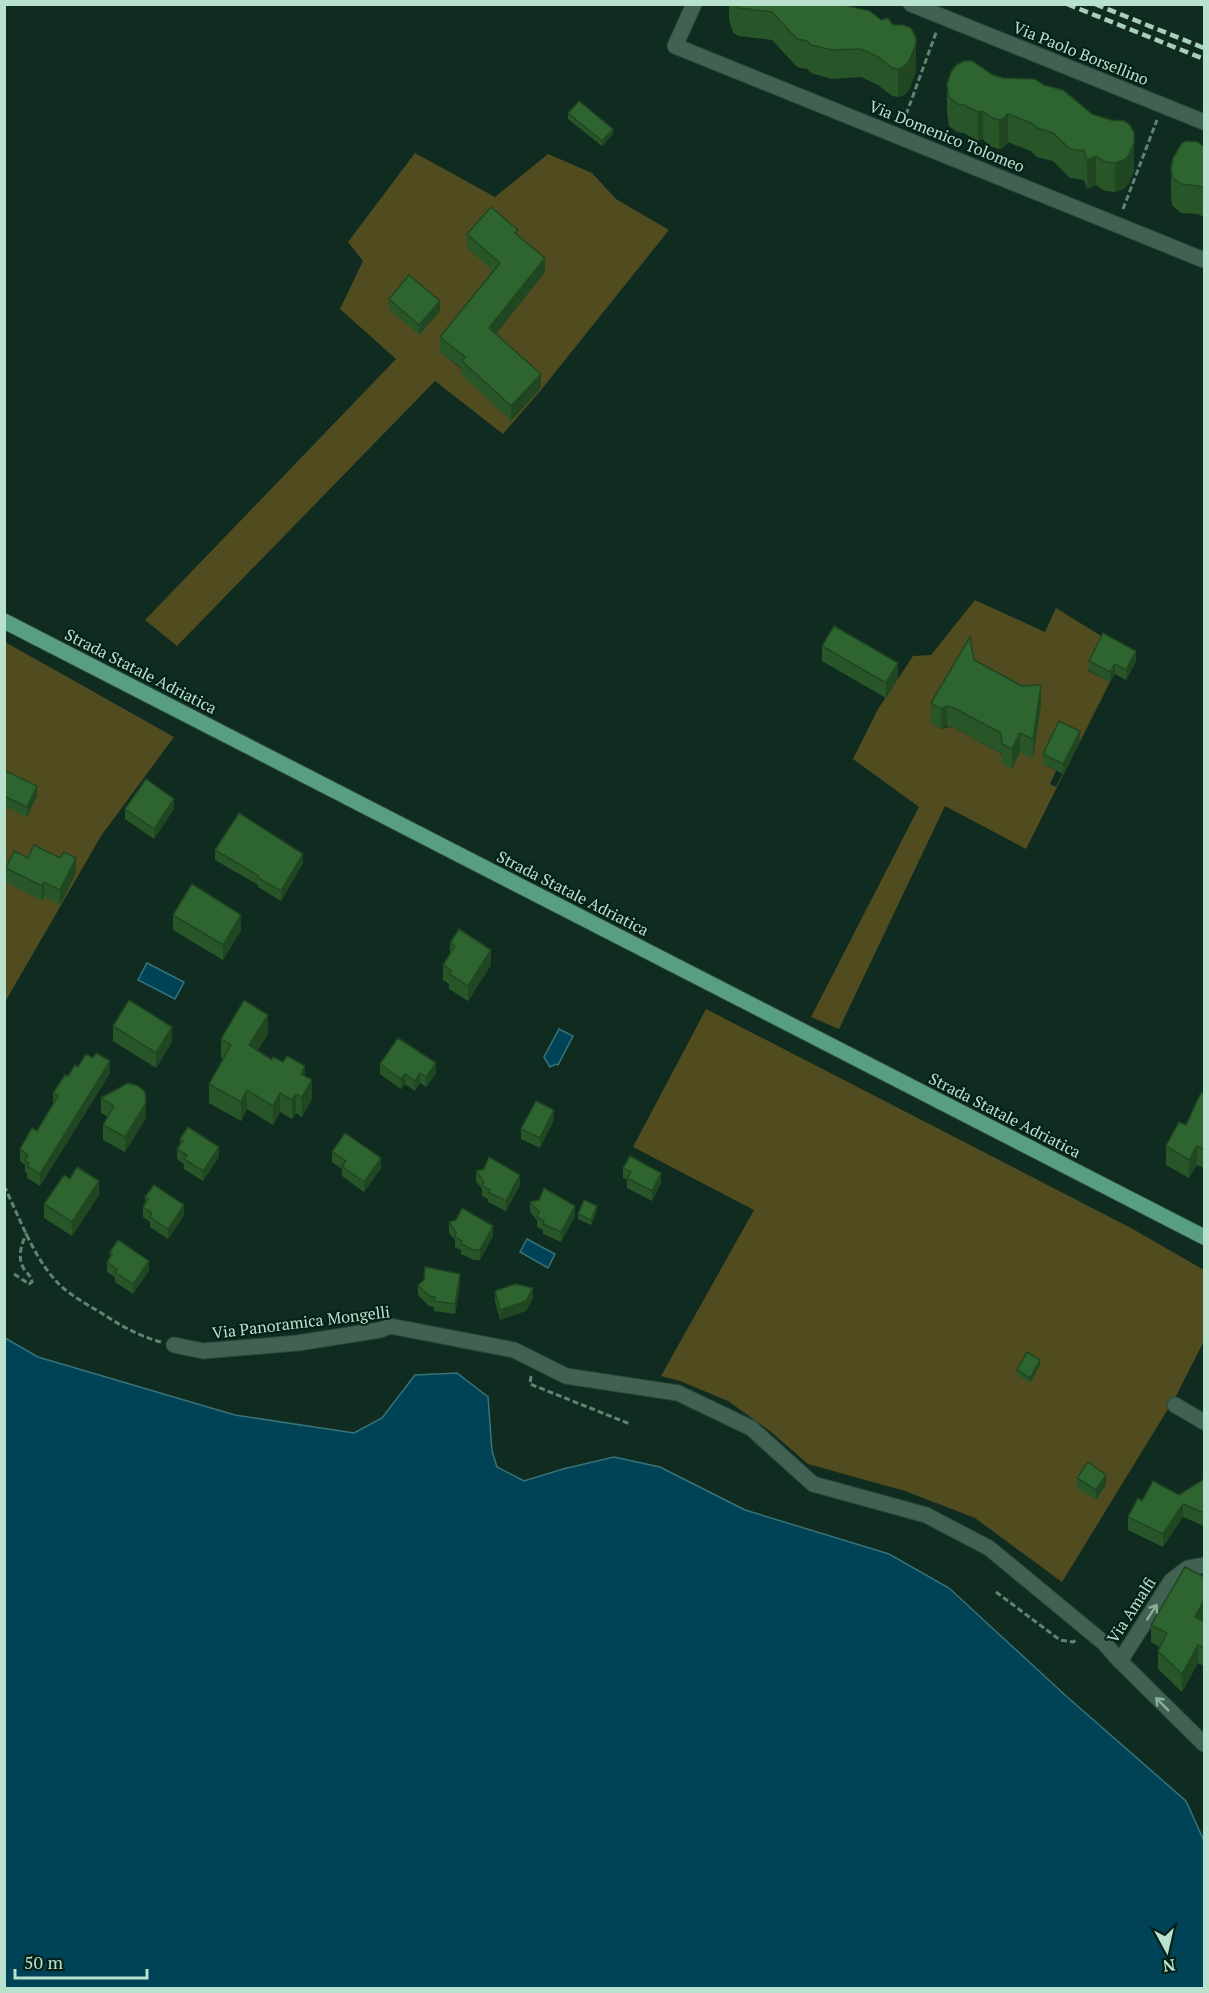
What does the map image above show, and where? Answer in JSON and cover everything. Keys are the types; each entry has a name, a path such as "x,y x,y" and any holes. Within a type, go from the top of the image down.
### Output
{"main road":[{"name":"Strada Statale Adriatica","path":"4,621 1204,1237"}],"street":[{"name":"Via Domenico Tolomeo","path":"694,4 675,46 1204,260"},
{"name":"Via Paolo Borsellino","path":"911,4 1204,122"},
{"name":"Via Panoramica Mongelli","path":"174,1345 203,1351 286,1344 380,1330 390,1326 514,1350 566,1376 678,1393 751,1428 813,1484 926,1515 989,1548 1104,1643 1204,1744"},
{"path":"1175,1405 1204,1422"},
{"name":"Via Amalfi","path":"1120,1661 1171,1581 1188,1568 1204,1565"}],"path":[{"path":"898,135 943,17"},
{"path":"1117,225 1163,105"},
{"path":"4,1186 38,1256 48,1271 67,1291 114,1322 143,1337 174,1345"},
{"path":"14,1274 24,1282 29,1284 32,1282 20,1258 23,1240 27,1233"},
{"path":"533,1359 530,1384 630,1424"},
{"path":"996,1592 1060,1640 1073,1642 1090,1631"}],"shaded area":[{"path":"415,153 495,197 548,154 592,173 616,199 669,230 541,390 503,434 435,381 177,646 145,620 396,359 340,309 363,261 348,242","holes":["440,352 541,389 465,372"]},
{"path":"975,600 1045,632 1056,608 1106,639 1088,671 1110,682 1026,849 945,806 839,1029 811,1017 919,807 853,759 878,709 913,656 931,655","holes":["1040,712 1001,755 954,728 941,729 931,723","1080,741 1056,787 1050,784 1056,771 1043,764"]},
{"path":"5,642 174,737 101,836 5,1002"},
{"path":"706,1009 1131,1228 1204,1270 1204,1341 1176,1396 1062,1582 975,1518 905,1491 808,1464 770,1431 728,1401 680,1381 661,1376 754,1210 633,1147"}],"water":[{"path":"147,963 184,982 175,999 138,980"},
{"path":"559,1029 573,1036 558,1065 550,1067 544,1057"},
{"path":"527,1239 555,1254 548,1268 520,1252"},
{"path":"5,1338 38,1357 235,1415 354,1433 382,1418 415,1375 457,1373 488,1397 492,1451 497,1467 524,1481 614,1457 660,1467 745,1510 889,1554 949,1588 1065,1695 1186,1801 1204,1841 1204,1988 5,1988"}],"building":[{"path":"733,4 847,4 847,6 870,11 881,20 888,18 893,25 911,28 916,44 904,67 892,68 878,57 861,49 832,50 811,45 807,41 797,39 772,12 739,8"},
{"path":"964,61 972,61 993,75 1003,78 1035,79 1044,85 1063,90 1092,114 1111,120 1124,121 1134,132 1134,143 1129,155 1124,160 1115,163 1105,162 1096,156 1087,160 1084,151 1070,149 1053,133 1037,128 1031,123 1008,114 999,120 983,111 978,112 957,104 949,97 947,84 956,65"},
{"path":"579,101 613,129 602,141 568,113"},
{"path":"1198,142 1204,147 1204,188 1181,184 1172,177 1173,158 1182,143"},
{"path":"491,207 518,230 515,233 545,258 489,328 541,374 511,406 462,361 465,357 440,337 500,263 467,234"},
{"path":"409,275 440,301 419,325 389,299"},
{"path":"834,626 898,663 886,683 822,646"},
{"path":"1103,633 1136,651 1126,670 1115,664 1110,672 1089,661"},
{"path":"970,637 974,660 1022,686 1041,685 1033,739 1020,733 1012,749 1002,744 1001,733 954,708 947,706 941,709 931,703"},
{"path":"1059,721 1080,731 1063,764 1043,754"},
{"path":"4,770 37,786 27,807 4,796"},
{"path":"146,779 174,799 154,829 125,809"},
{"path":"239,813 303,854 281,891 215,850"},
{"path":"34,845 60,858 64,852 76,858 60,890 44,882 42,886 6,868 14,851 28,858"},
{"path":"192,884 241,915 223,945 173,915"},
{"path":"459,929 491,950 468,986 449,974 452,971 443,965 455,946 450,943"},
{"path":"129,1000 172,1027 156,1053 113,1026"},
{"path":"244,1000 268,1015 249,1045 272,1060 273,1057 283,1062 287,1056 305,1066 301,1074 312,1080 302,1097 296,1094 292,1100 280,1093 273,1106 247,1090 241,1102 209,1084 231,1045 221,1039"},
{"path":"398,1038 436,1063 426,1077 420,1073 415,1081 405,1074 401,1079 380,1064"},
{"path":"96,1053 110,1061 40,1174 27,1166 29,1163 25,1160 28,1155 20,1149 32,1128 37,1131 58,1096 53,1093 65,1075 68,1076 75,1065 78,1067 86,1054 93,1058"},
{"path":"128,1083 138,1086 145,1092 146,1103 125,1137 103,1125 114,1106 101,1098"},
{"path":"1201,1093 1204,1094 1204,1150 1197,1146 1189,1160 1166,1146 1179,1122 1186,1125"},
{"path":"536,1101 554,1110 540,1138 521,1129"},
{"path":"188,1127 219,1147 203,1171 184,1159 187,1155 177,1149"},
{"path":"345,1133 381,1158 364,1182 342,1166 346,1161 332,1152"},
{"path":"630,1156 661,1173 652,1191 627,1178 631,1172 623,1168"},
{"path":"489,1157 520,1175 506,1201 488,1192 490,1190 482,1186 484,1182 476,1171 484,1169"},
{"path":"77,1167 99,1181 72,1222 44,1204 64,1175 70,1179"},
{"path":"154,1185 184,1205 168,1229 150,1217 152,1213 143,1207 148,1199 145,1197"},
{"path":"544,1188 575,1206 561,1232 543,1224 544,1221 537,1217 539,1212 530,1202 539,1200"},
{"path":"584,1200 597,1206 591,1220 578,1214"},
{"path":"462,1208 493,1226 480,1250 474,1250 461,1244 462,1241 455,1237 456,1233 449,1222 456,1220"},
{"path":"118,1240 149,1261 133,1284 115,1272 117,1269 107,1262"},
{"path":"425,1267 460,1274 455,1304 434,1301 435,1297 429,1296 418,1285 424,1280"},
{"path":"515,1284 533,1288 526,1301 500,1310 495,1291"},
{"path":"1027,1352 1040,1360 1030,1378 1017,1370"},
{"path":"1088,1462 1106,1475 1096,1490 1077,1478"},
{"path":"1204,1479 1204,1513 1183,1504 1163,1534 1128,1517 1138,1498 1142,1501 1153,1481 1179,1495"},
{"path":"1185,1567 1204,1577 1204,1600 1195,1617 1204,1621 1204,1648 1198,1645 1182,1674 1158,1651 1167,1633 1151,1625"}],"railway":[{"path":"1067,4 1204,59"},
{"path":"1095,4 1204,48"}]}
